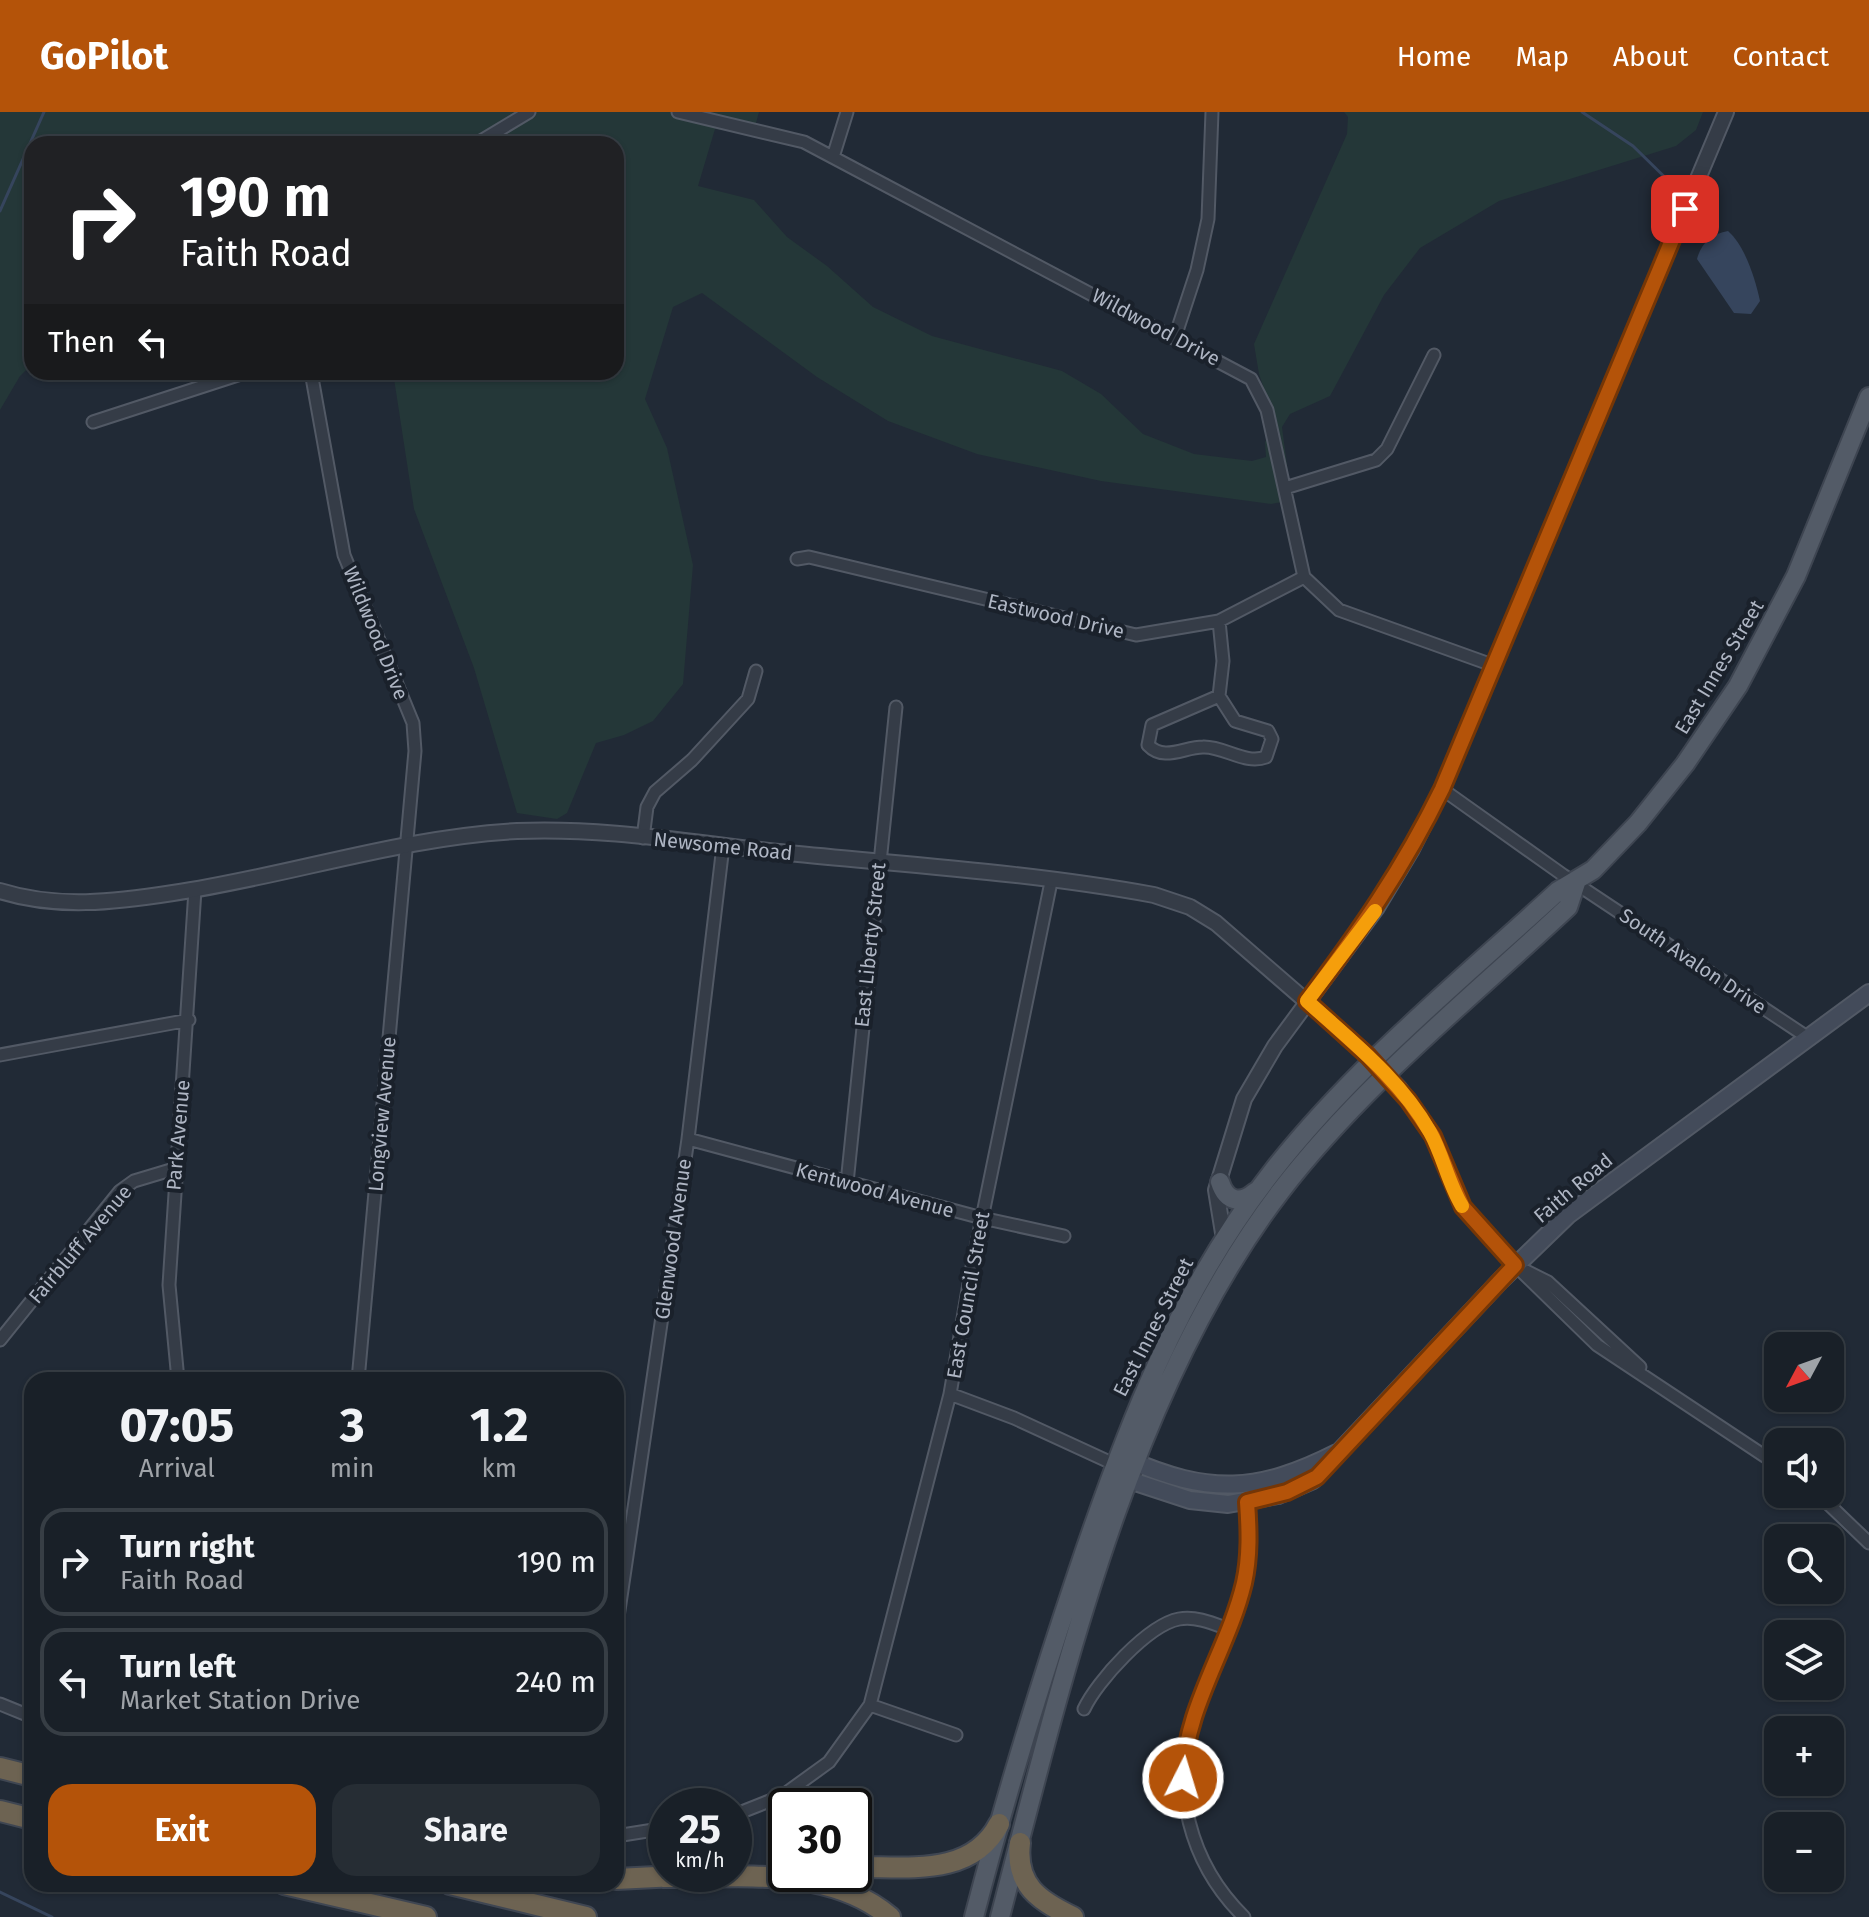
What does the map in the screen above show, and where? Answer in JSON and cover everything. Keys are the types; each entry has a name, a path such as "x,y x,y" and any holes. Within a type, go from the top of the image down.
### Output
{"highway":[{"path":"0,1768 24,1774"},
{"path":"0,1811 24,1817"},
{"path":"872,1866 956,1863 976,1852 999,1824"},
{"path":"1020,1843 1019,1865 1029,1889 1040,1901 1073,1917"},
{"path":"624,1879 648,1878"},
{"path":"752,1880 819,1883 854,1894 890,1917"},
{"path":"305,1892 370,1917"},
{"path":"318,1892 426,1917"},
{"path":"483,1892 586,1917"}],"main road":[{"name":"East Innes Street","path":"974,1917 1041,1681 1116,1465 1164,1348 1222,1244 1260,1187 1307,1129 1374,1061 1558,891 1576,883 1601,863 1685,764 1738,686 1791,586 1869,397"},
{"name":"East Innes Street","path":"1000,1917 1081,1627 1133,1471 1182,1354 1247,1240 1314,1150 1387,1075 1568,907 1576,883"},
{"name":"Faith Road","path":"1116,1465 1127,1459 1133,1471 1199,1502 1247,1502 1308,1483 1515,1265 1599,1190 1869,993"},
{"path":"1220,1182 1225,1193 1236,1200 1250,1197 1260,1187"},
{"name":"Faith Road","path":"1133,1471 1207,1484 1245,1486 1285,1478 1337,1453"}],"street":[{"path":"489,136 529,112"},
{"name":"Wildwood Drive","path":"678,112 765,130 804,142 1251,379 1267,410 1304,577"},
{"path":"833,157 847,112"},
{"path":"1175,337 1197,270 1208,219 1212,112"},
{"path":"1222,1244 1224,1227 1216,1196 1242,1104 1264,1063 1376,909 1412,849 1442,789 1726,112"},
{"path":"1285,488 1376,460 1387,449 1434,355"},
{"path":"93,422 222,380"},
{"name":"Wildwood Drive","path":"312,380 344,555 413,723 415,751 407,847"},
{"name":"Eastwood Drive","path":"799,558 1136,635 1219,621 1304,577"},
{"path":"1304,577 1339,610 1495,666"},
{"path":"1219,621 1223,661 1219,696 1235,721 1268,731 1271,749 1266,757 1256,760 1205,746 1165,754 1154,752 1148,745 1152,725 1219,696"},
{"path":"643,838 647,807 655,792 692,760 748,699 756,671"},
{"name":"East Liberty Street","path":"847,1183 896,707"},
{"name":"South Avalon Drive","path":"1442,789 1576,883 1810,1039"},
{"name":"Newsome Road","path":"0,891 73,903 195,890 457,837 520,831 643,838 1141,892 1190,907 1224,929 1374,1061 1433,1136 1463,1207 1515,1265"},
{"name":"Glenwood Avenue","path":"624,1576 688,1139 723,846"},
{"name":"Longview Avenue","path":"359,1372 407,847"},
{"name":"East Council Street","path":"870,1705 950,1394 982,1218 1051,882"},
{"name":"Park Avenue","path":"177,1372 169,1285 174,1169 189,1020 195,890"},
{"path":"0,1055 189,1020"},
{"name":"Kentwood Avenue","path":"688,1139 982,1218 1064,1236"},
{"name":"Fairbluff Avenue","path":"0,1340 120,1191 134,1181 174,1169"},
{"path":"1515,1265 1548,1282 1629,1354 1647,1377 1764,1456"},
{"path":"950,1394 1014,1418 1116,1465"},
{"path":"1244,1917 1221,1891 1201,1858 1190,1827 1183,1786 1189,1730 1228,1629 1247,1569 1247,1502"},
{"path":"1833,1508 1869,1543"},
{"path":"1084,1709 1102,1680 1165,1623 1192,1619 1228,1629"},
{"path":"0,1704 24,1714"},
{"path":"752,1808 782,1796 829,1762 870,1705 956,1735"},
{"path":"624,1835 648,1831"}],"shaded area":[{"path":"0,112 759,112 753,134 715,129 698,186 754,200 787,237 827,266 873,307 932,336 1062,371 1101,394 1143,434 1194,454 1252,461 1266,457 1265,442 1276,424 1259,374 1254,344 1347,134 1348,117 1344,112 1703,112 1696,130 1676,146 1499,201 1420,248 1384,295 1330,396 1290,414 1282,427 1288,473 1275,477 1282,502 1271,504 1101,481 977,454 888,421 817,377 702,293 673,307 645,399 667,448 693,565 683,684 653,721 624,735 596,743 567,813 557,819 517,813 474,668 414,509 394,380 624,380 624,136 24,136 24,372 0,410"}],"water":[{"path":"1728,231 1744,254 1755,282 1760,301 1751,314 1734,313 1697,259 1708,240"}],"waterway":[{"path":"33,136 44,112"},
{"path":"1582,112 1633,146 1682,194"},
{"path":"0,211 24,157"},
{"path":"1692,205 1712,240"},
{"path":"0,1892 52,1917"}],"slow traffic":[{"path":"1375,911 1307,1001 1368,1056 1415,1108 1433,1136 1462,1206"}],"route":[{"path":"1183,1778 1186,1740 1199,1698 1237,1607 1247,1569 1247,1502 1287,1492 1317,1477 1515,1265 1463,1207 1451,1185 1433,1136 1408,1100 1368,1056 1307,1001 1376,909 1412,849 1442,789 1685,209"}]}
